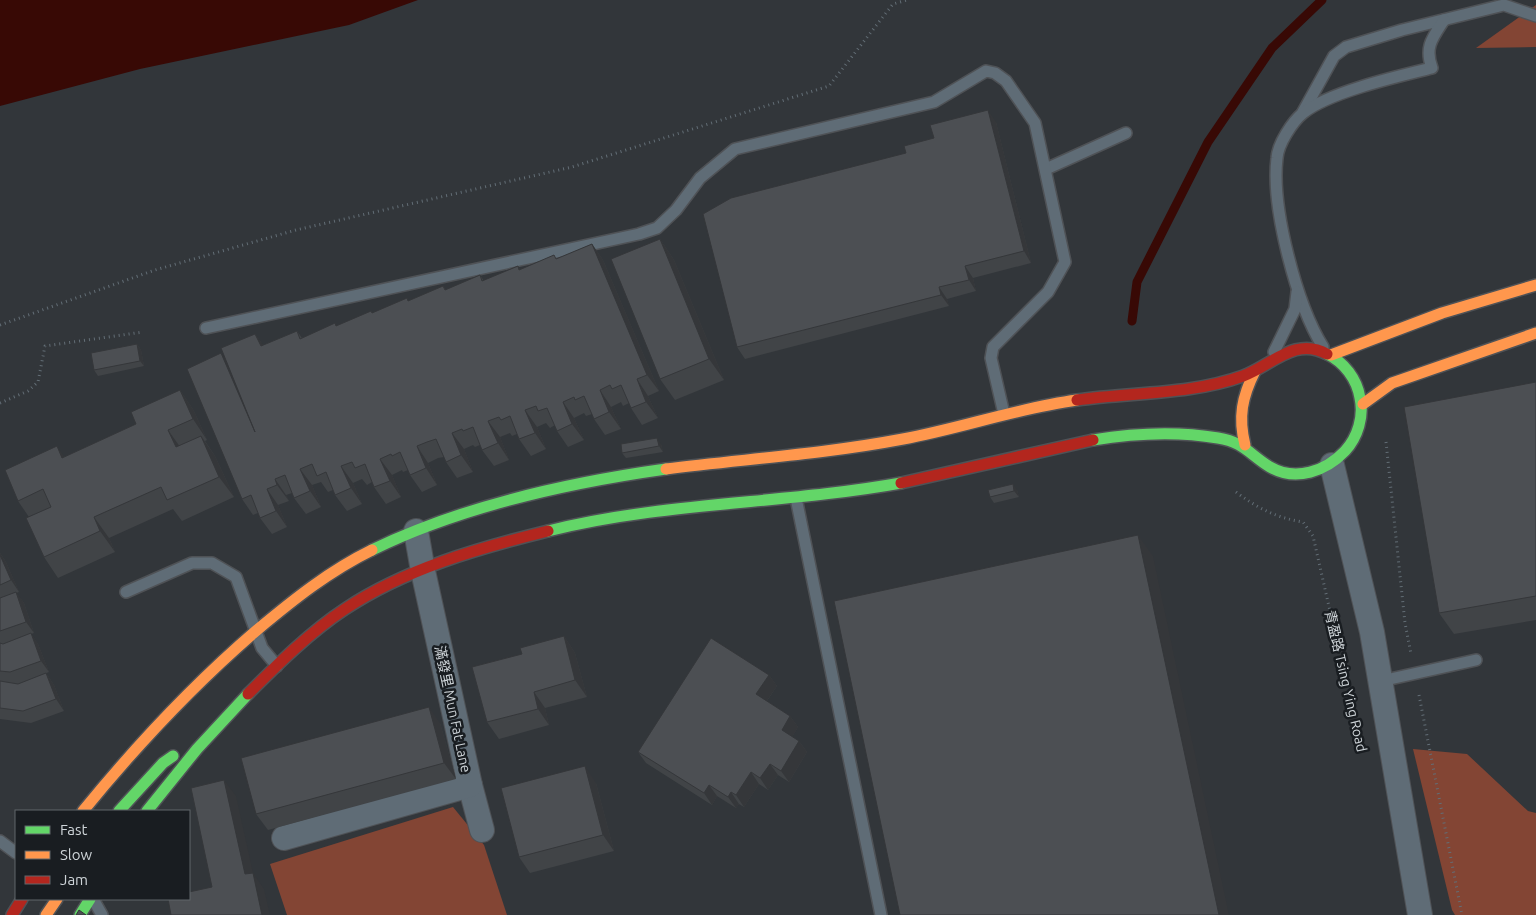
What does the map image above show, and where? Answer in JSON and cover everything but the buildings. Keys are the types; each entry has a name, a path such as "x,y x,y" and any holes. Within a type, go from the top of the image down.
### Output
{"main road":[{"path":"1328,353 1442,313 1536,285"},
{"path":"1363,404 1392,383 1536,333"},
{"path":"84,810 160,719 255,631 292,600 333,570 374,549 416,531 515,499 624,476 887,441 931,433 1004,414 1071,401 1205,386 1255,371 1271,358 1292,349 1308,348 1328,353 1345,368 1357,384 1363,404 1356,436 1346,451 1332,466 1312,473 1293,474 1274,469 1259,459 1245,445 1227,439 1182,434 1116,436 1078,442 870,488 796,498 620,516 516,540 475,552 388,584 350,606 311,635 212,731 173,776 148,810"},
{"path":"1245,445 1240,428 1240,409 1245,390 1255,371"},
{"path":"120,810 163,762 212,731"},
{"path":"12,915 21,900"},
{"path":"46,915 56,900"},
{"path":"80,915 90,900"}],"street":[{"path":"1332,466 1381,681 1420,915"},
{"name":"滿發里 Mun Fat Lane","path":"284,838 470,785 416,531"},
{"path":"470,785 482,830"}],"lane":[{"path":"1328,353 1307,319 1297,288 1281,223 1276,188 1277,156 1285,136 1302,113 1334,56 1346,47 1504,5 1536,16"},
{"path":"1302,113 1328,98 1432,68 1427,56 1431,40 1444,20"},
{"path":"206,328 648,231 657,228 676,210 700,178 734,149 934,102 986,71 995,73 1006,81 1035,123 1065,262 1048,292 993,347 990,358 1004,414"},
{"path":"1046,169 1126,133"},
{"path":"1271,358 1295,309 1297,288"},
{"path":"796,498 881,915"},
{"path":"126,592 192,563 212,563 236,577 262,648 277,666"},
{"path":"1381,681 1476,660"},
{"path":"0,841 15,852"},
{"path":"92,900 102,915"}],"path":[{"path":"0,325 155,270 296,230 572,167 829,86 893,4 907,0"},
{"path":"0,403 28,391 38,382 45,346 143,332"},
{"name":"青盈路 Tsing Ying Road","path":"1236,492 1264,511 1284,519 1303,522 1313,536 1363,754"}],"shaded area":[{"path":"0,0 418,0 349,25 140,69 0,106"},
{"path":"1536,5 1536,47 1476,48"},
{"path":"1413,749 1467,754 1528,811 1536,813 1536,915 1455,915 1452,910"},
{"path":"453,807 484,845 507,915 287,915 270,864"}],"waterway":[{"path":"1132,321 1137,282 1208,142 1272,48 1322,0"}],"traffic: fast":[{"path":"1093,440 1156,434 1203,436 1227,440 1241,446 1270,467 1290,474 1300,474 1320,469 1337,458 1350,445 1357,433 1361,412 1358,391 1353,378 1344,366 1327,354"},
{"path":"372,550 406,534 515,498 591,481 666,469"},
{"path":"548,531 636,514 857,490 901,483"},
{"path":"148,810 197,749 248,694"},
{"path":"120,810 163,763 173,756"},
{"path":"80,915 89,900"}],"traffic: slow":[{"path":"1331,355 1442,313 1536,285"},
{"path":"1363,404 1392,383 1536,333"},
{"path":"1245,445 1242,407 1255,371"},
{"path":"666,469 873,444 1077,400"},
{"path":"84,810 166,717 233,651 298,597 341,567 372,550"},
{"path":"46,915 56,900"}],"traffic: jam":[{"path":"1077,400 1202,387 1243,376 1284,354 1304,348 1315,349 1327,354"},
{"path":"901,483 1093,440"},
{"path":"248,694 319,628 368,595 392,582 443,561 548,531"},
{"path":"12,915 21,900"}]}
